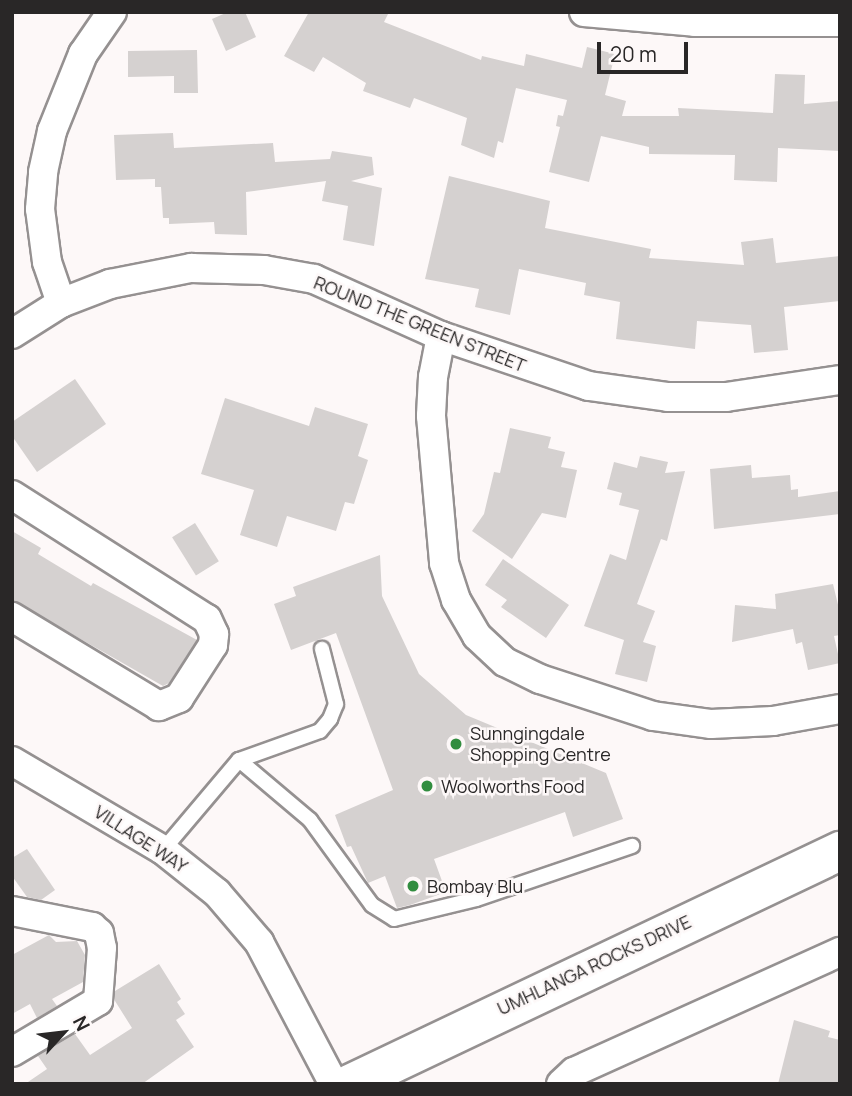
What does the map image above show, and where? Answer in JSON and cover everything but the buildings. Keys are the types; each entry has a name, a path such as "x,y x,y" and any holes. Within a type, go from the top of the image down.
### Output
{"main road":[{"name":"UMHLANGA ROCKS DRIVE","path":"350,1084 840,851"}],"street":[{"path":"61,303 47,262 40,209 43,172 52,131 83,54 112,12"},
{"path":"583,12 695,22 840,22"},
{"name":"ROUND THE GREEN STREET","path":"12,334 61,303 152,274 191,268 264,270 314,279 360,296 442,336 589,386 668,397 726,397 840,380"},
{"path":"442,336 433,377 432,416 444,563 456,600 477,636 495,653 540,679 653,716 724,723 773,721 840,709"},
{"path":"12,495 207,619 214,634 212,645 178,698 159,706 12,617"},
{"name":"VILLAGE WAY","path":"12,761 163,850 217,892 259,942 334,1084"},
{"path":"12,911 92,927 99,933 102,948 98,1001 12,1052"},
{"path":"561,1084 574,1072 840,952"}],"lane":[{"path":"163,850 239,760 320,731 330,719 336,704 322,649"},
{"path":"239,760 310,820 372,905 394,919 476,899 632,846"}],"place":[{"name":"Sunngingdale Shopping Centre","path":"456,744"},
{"name":"Woolworths Food","path":"427,786"},
{"name":"Bombay Blu","path":"413,886"}]}
